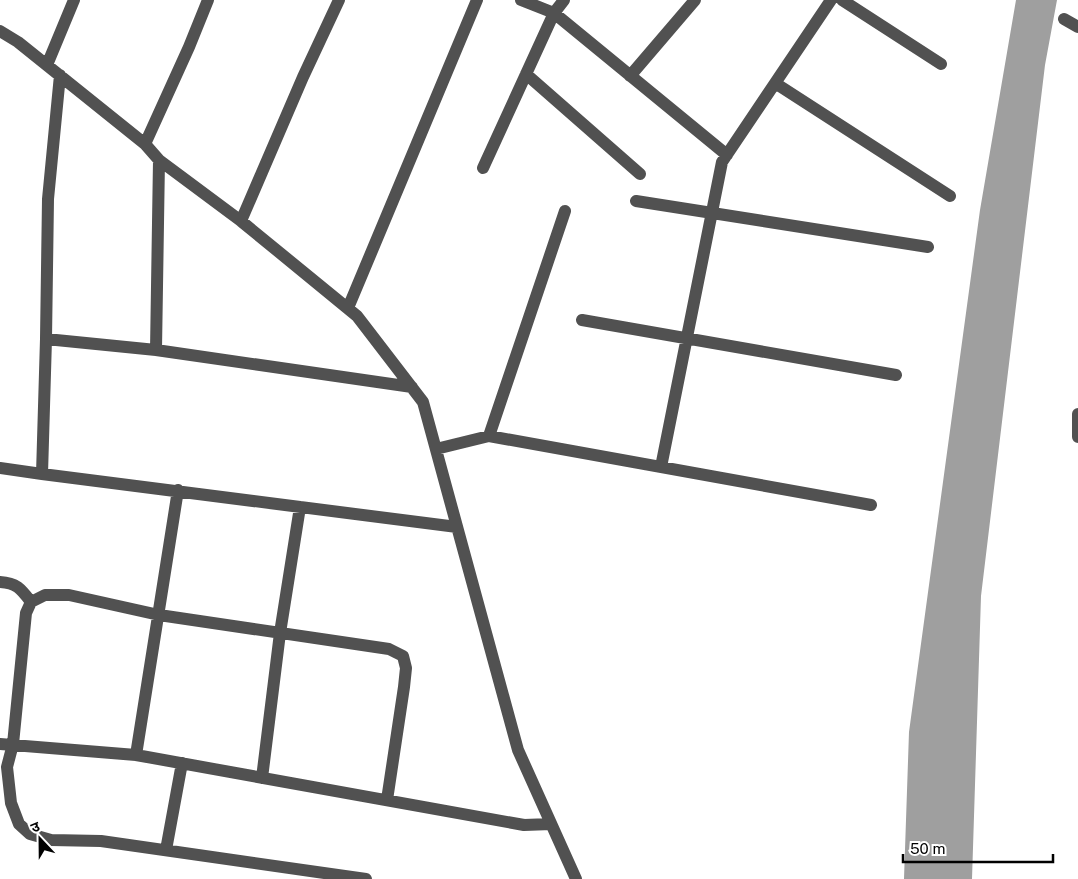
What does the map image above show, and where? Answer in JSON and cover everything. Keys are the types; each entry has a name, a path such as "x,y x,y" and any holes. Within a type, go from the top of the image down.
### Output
{"street":[{"path":"47,65 74,0"},
{"path":"145,144 189,48 208,0"},
{"path":"240,222 303,77 339,0"},
{"path":"348,308 477,0"},
{"path":"521,0 554,13 727,155"},
{"path":"483,168 554,13 564,0"},
{"path":"630,76 695,0"},
{"path":"662,467 722,162 831,0"},
{"path":"842,0 941,64"},
{"path":"1064,19 1078,27"},
{"path":"0,31 18,42 60,75 145,144 159,160 348,308 357,316 423,402 518,750 576,879"},
{"path":"526,74 640,174"},
{"path":"42,474 48,200 60,75"},
{"path":"775,83 950,196"},
{"path":"156,350 159,160"},
{"path":"636,201 928,246"},
{"path":"488,436 565,211"},
{"path":"582,320 896,375"},
{"path":"46,339 156,350 412,386"},
{"path":"1078,414 1078,437"},
{"path":"436,449 488,436 871,505"},
{"path":"0,468 457,527"},
{"path":"136,755 178,490"},
{"path":"262,778 280,633 300,507"},
{"path":"0,582 13,583 31,602"},
{"path":"366,879 101,841 51,840 30,834 19,824 11,803 7,767 13,744 26,613 31,602 45,595 69,596 158,615 389,649 403,656 406,668 404,687 387,800"},
{"path":"0,744 136,755 524,825 551,824"},
{"path":"166,850 182,763"}],"shaded area":[{"path":"1016,0 1057,0 1045,65 981,596 972,879 904,879 909,732 980,210"}]}
